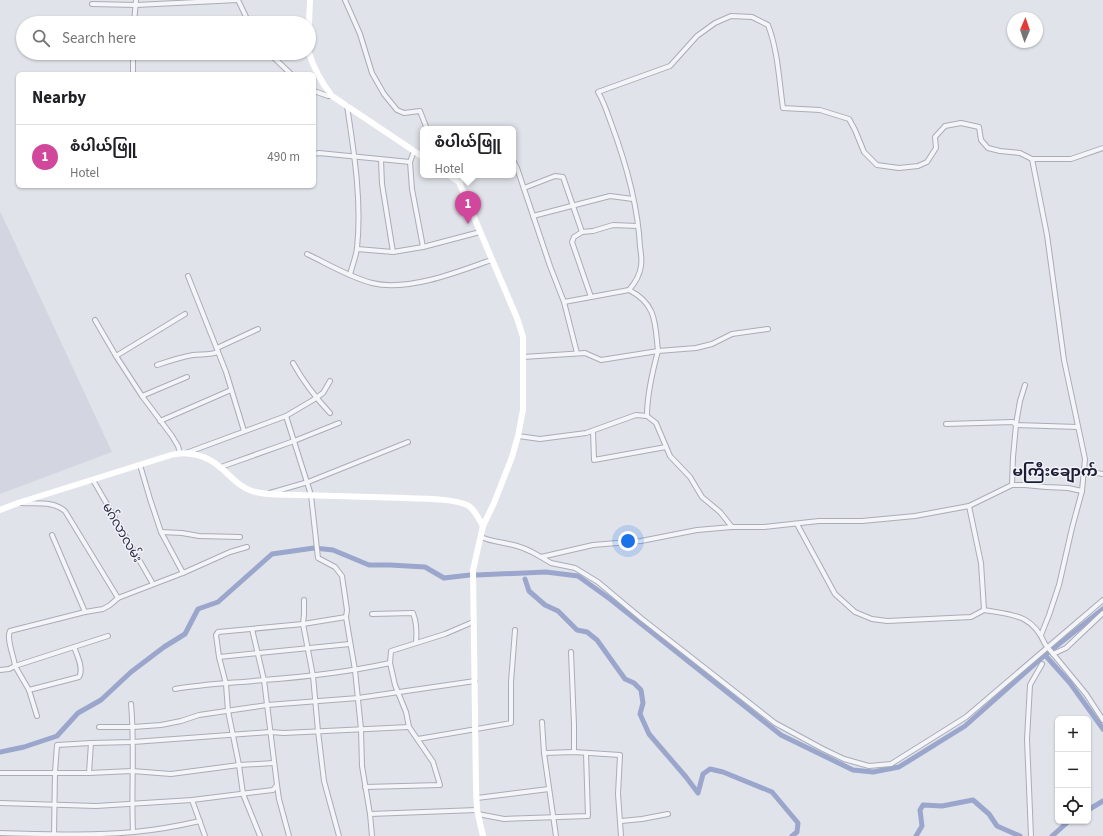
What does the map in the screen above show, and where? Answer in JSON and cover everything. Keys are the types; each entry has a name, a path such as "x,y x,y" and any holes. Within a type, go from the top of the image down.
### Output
{"street":[{"path":"92,4 238,0 246,16"},
{"path":"309,16 310,0"},
{"path":"345,0 360,34 372,73 384,94 397,110 404,113 420,111 426,126"},
{"path":"135,16 136,2"},
{"path":"564,302 629,290 635,283 641,266 634,199 619,145 604,102 598,92 670,66 697,36 715,23 731,16 752,17 768,25 776,54 783,108 820,110 849,119 864,152 877,165 899,168 918,166 927,162 936,148 935,137 945,126 961,123 979,127 981,140 988,148 1000,151 1020,152 1032,159 1071,159 1103,148"},
{"path":"133,60 133,72"},
{"path":"276,60 289,72"},
{"path":"311,60 322,82 332,96 420,155"},
{"path":"316,92 332,96"},
{"path":"346,105 354,157 359,216 357,249 350,275"},
{"path":"414,151 410,162 412,189 423,247"},
{"path":"316,154 410,162"},
{"path":"1032,159 1047,235 1064,360 1086,459 1082,491 1059,585 1041,635"},
{"path":"381,160 382,184 393,252"},
{"path":"516,168 564,302 577,353"},
{"path":"524,188 555,176 563,177 582,232"},
{"path":"453,178 459,182 517,318 522,337 523,357 523,410 518,436 512,457 483,526 473,570 477,798 483,836"},
{"path":"533,216 610,196 634,199"},
{"path":"591,297 572,242 574,237 582,232 593,231 613,225 638,226"},
{"path":"357,249 393,252 423,247 480,232"},
{"path":"307,254 350,275 372,283 395,285 420,282 455,273 491,260"},
{"path":"188,276 217,350 244,431"},
{"path":"629,290 645,300 651,309 655,324 658,351 651,378 647,403 647,416"},
{"path":"116,356 185,314"},
{"path":"95,320 142,396 172,436 182,453 203,457 220,467 235,482 253,491 269,493 429,499 457,502 468,505 478,516 483,526"},
{"path":"523,357 585,353 601,360 658,351 696,348 712,344 732,334 768,329"},
{"path":"157,365 182,357 204,353 214,354 217,350 258,330"},
{"path":"293,362 303,381 330,413"},
{"path":"142,396 187,377"},
{"path":"0,510 18,503 182,453 286,416 323,393 330,381"},
{"path":"1012,485 1012,457 1016,424 1020,401 1025,385"},
{"path":"160,421 231,390"},
{"path":"518,436 540,439 586,433 636,415 647,416 656,423 670,456 690,478 702,498 720,512 732,526"},
{"path":"286,416 311,495 318,558 335,567 342,576 347,610 346,618 355,670 361,729 362,766 372,836"},
{"path":"946,424 1012,422 1016,424 1078,427"},
{"path":"220,467 294,441 339,423"},
{"path":"593,431 594,460 666,447"},
{"path":"269,493 308,482 408,442"},
{"path":"140,465 162,532 183,573"},
{"path":"1084,471 1103,474"},
{"name":"မဂ်လာလမ်း","path":"93,480 152,584"},
{"path":"542,557 593,545 641,541 697,530 732,526 764,527 819,521 862,521 908,517 969,506 1012,485 1068,488 1082,491"},
{"path":"18,503 53,504 59,506 65,511 118,598"},
{"path":"969,506 981,563 984,610"},
{"path":"797,524 835,594 855,612 872,619 887,621 971,617 984,610 1019,617 1031,623 1041,635 1053,654 1086,694 1103,720"},
{"path":"162,532 199,536 240,537"},
{"path":"52,535 85,612"},
{"path":"481,537 489,541 510,544 528,549 551,563 575,568 598,582 641,618 775,723 844,759 869,766 891,764 966,717 1103,600"},
{"path":"37,716 29,690 15,666 15,657 8,635 10,631 85,612 103,609 118,598 247,546"},
{"path":"304,600 303,624 313,676 324,781 339,836"},
{"path":"372,614 413,613 416,621 416,643"},
{"path":"1053,654 1066,648 1103,613"},
{"path":"260,836 243,794 239,765 228,711 226,684 219,657 216,635 218,632 303,624 346,618"},
{"path":"365,787 440,785 433,762 409,727 406,712 395,685 390,663 391,650 445,634 473,622"},
{"path":"252,629 264,680 279,799 289,836"},
{"path":"418,739 511,723 511,682 515,630"},
{"path":"0,670 9,669 108,636"},
{"path":"219,657 257,652 309,649 350,644"},
{"path":"29,690 79,677 81,674 81,668 74,647"},
{"path":"571,652 574,752"},
{"path":"175,689 197,685 226,684 313,676 390,663"},
{"path":"1031,836 1027,739 1030,685 1042,664"},
{"path":"99,727 161,725 181,721 199,715 267,706 358,698 475,681"},
{"path":"130,704 133,727 133,832"},
{"path":"542,722 544,753 556,836"},
{"path":"54,835 57,745 91,742 133,742 233,736 270,732 284,733 409,727"},
{"path":"90,773 91,742"},
{"path":"544,753 574,752 620,755 618,794 621,836"},
{"path":"370,814 478,812 504,819 588,816 586,753"},
{"path":"0,773 90,773 132,771 171,774 239,765 274,763"},
{"path":"0,803 96,806 192,800 273,790 277,785"},
{"path":"477,798 549,789"},
{"path":"192,800 205,836"},
{"path":"621,821 668,814"},
{"path":"0,833 54,835 133,832 177,826 200,821"}],"shaded area":[{"path":"0,211 112,452 0,494"}],"waterway":[{"path":"0,752 24,747 57,736 78,713 101,700 131,672 164,647 185,634 198,609 218,602 272,554 314,548 333,550 369,565 425,567 444,578 470,575"},
{"path":"476,575 546,572 578,576 610,599 781,735 853,770 873,772 899,767 965,726 1045,655 1103,609"},
{"path":"525,579 529,591 545,605 558,611 577,630 587,632 597,640 625,679 634,683 641,690 643,703 640,714 649,734 698,793 703,774 710,769 723,772 772,792 798,823 797,832 792,836"},
{"path":"1045,655 1070,683 1103,729"},
{"path":"916,836 922,826 920,810 923,805 942,806 973,800 989,814 997,826 1020,836"},
{"path":"1091,808 1103,801"},
{"path":"1052,836 1066,824"}],"place":[{"name":"စံပါယ်ဖြူ","path":"468,224"}],"district":[{"name":"မကြီးချောက်","path":"1055,471"}]}
